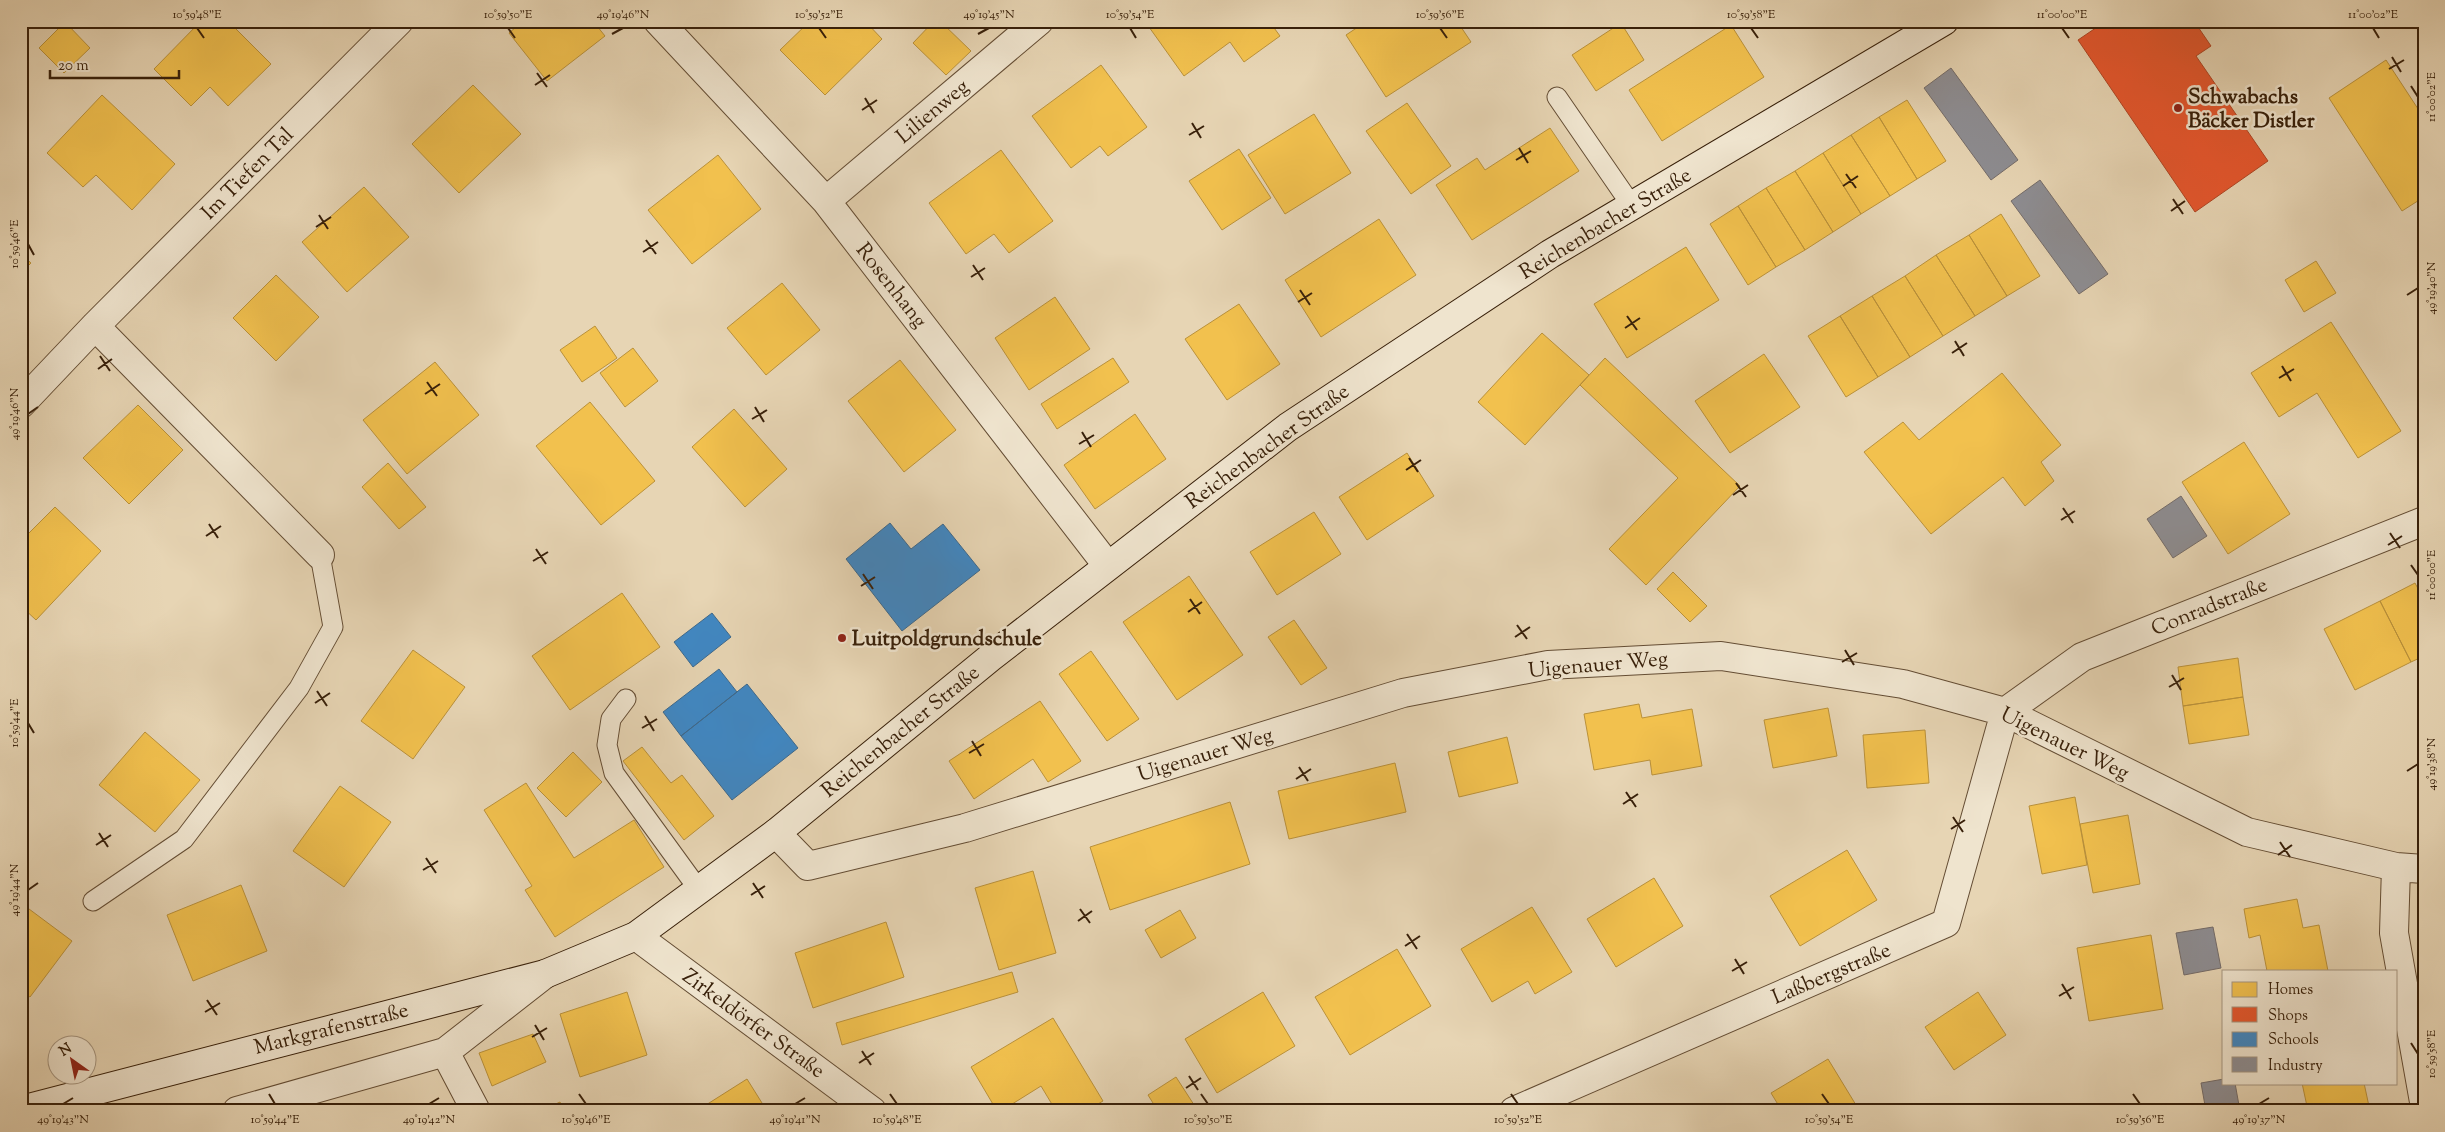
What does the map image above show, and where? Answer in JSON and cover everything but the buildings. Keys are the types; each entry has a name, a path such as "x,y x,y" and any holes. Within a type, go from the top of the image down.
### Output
{"street":[{"name":"Im Tiefen Tal","path":"21,404 95,326 399,21"},
{"name":"Rosenhang","path":"658,21 826,200 1107,565"},
{"name":"Lilienweg","path":"826,200 1039,21"},
{"name":"Reichenbacher Straße","path":"636,936 776,833 983,663 1107,565 1288,427 1550,254 1944,21"},
{"path":"95,326 320,555"},
{"name":"Conradstraße","path":"2005,712 2082,657 2424,521"},
{"name":"Uigenauer Weg","path":"776,833 808,866 964,828 1403,693 1548,665 1721,656 1903,684 2005,712 2246,832 2396,867 2424,869"},
{"name":"Laßbergstraße","path":"1514,1111 1946,923 2005,712"},
{"path":"2396,867 2394,933 2424,1102"},
{"name":"Markgrafenstraße","path":"21,1110 545,974 636,936"},
{"name":"Zirkeldörfer Straße","path":"636,936 872,1111"},
{"path":"237,1111 445,1052 545,974"},
{"path":"445,1052 476,1111"}],"lane":[{"path":"1557,97 1632,206"},
{"path":"93,901 184,839 299,688 333,627 320,555"},
{"path":"626,699 611,719 607,745 614,773 699,890"}],"place":[{"name":"Schwabachs Bäcker Distler","path":"2178,108"},
{"name":"Luitpoldgrundschule","path":"842,638"}]}
